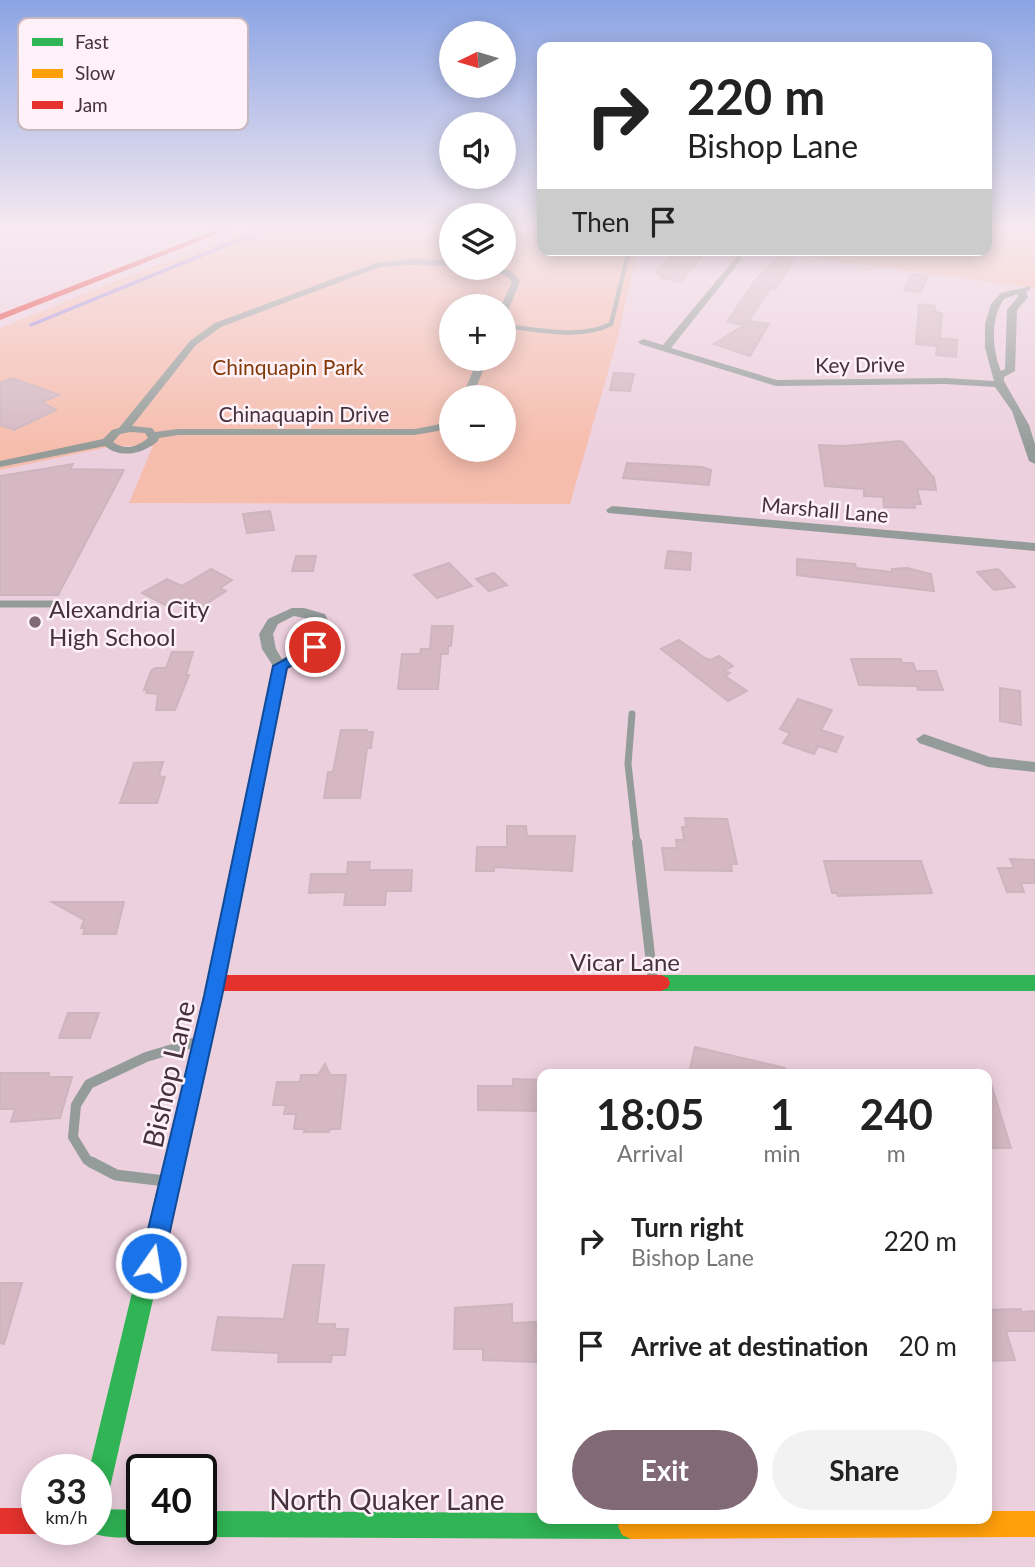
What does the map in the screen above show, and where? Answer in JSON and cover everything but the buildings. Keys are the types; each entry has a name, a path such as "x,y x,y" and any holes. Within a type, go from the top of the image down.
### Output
{"street":[{"path":"0,317 38,302"},
{"name":"Chinaquapin Drive","path":"123,430 193,343 218,325 279,302"},
{"path":"665,349 703,302"},
{"path":"996,302 993,308 990,356 992,366 1003,395 1014,405 1035,461"},
{"path":"999,380 1010,371 1012,310 1019,302"},
{"name":"Key Drive","path":"643,342 776,383 999,380"},
{"name":"Chinaquapin Drive","path":"0,464 107,442 111,436 123,430 143,429 154,435 178,432 415,432 439,428"},
{"name":"Chinaquapin Drive","path":"107,442 119,450 134,450 147,446 154,439 154,435"},
{"name":"Marshall Lane","path":"612,510 1035,547"},
{"path":"292,612 304,612 320,617 326,627 322,641 280,666 265,640 266,628 275,618 292,612"},
{"name":"Bishop Lane","path":"105,1454 215,983 280,666"},
{"path":"924,739 988,761 1035,767"},
{"name":"Vicar Lane","path":"215,983 1035,984"},
{"path":"0,1521 21,1521"},
{"name":"North Quaker Lane","path":"217,1524 640,1527 1035,1524"}],"lane":[{"path":"516,327 603,330 611,324 616,302"},
{"path":"0,604 51,604"},
{"path":"632,715 628,764 653,984"},
{"path":"170,1182 116,1175 87,1160 74,1137 76,1105 89,1084 146,1056 202,1041"}],"green space":[{"name":"Chinquapin Park","path":"64,302 439,302 439,371 516,371 516,302 626,302 570,504 129,503 153,446 113,446 0,470 0,328"}],"waterway":[{"path":"31,325 87,302"}],"traffic: fast":[{"path":"661,983 1035,983"},
{"path":"105,1454 187,1107"},
{"path":"112,1522 126,1523"},
{"path":"217,1524 631,1526"}],"traffic: slow":[{"path":"187,1107 213,996 280,666"},
{"path":"631,1526 1035,1524"}],"traffic: jam":[{"path":"0,317 38,302"},
{"path":"215,983 661,983"},
{"path":"0,1521 21,1521"}],"place":[{"name":"Alexandria City High School","path":"35,622"}],"route":[{"path":"151,1263 213,996 280,666 315,647"}]}
